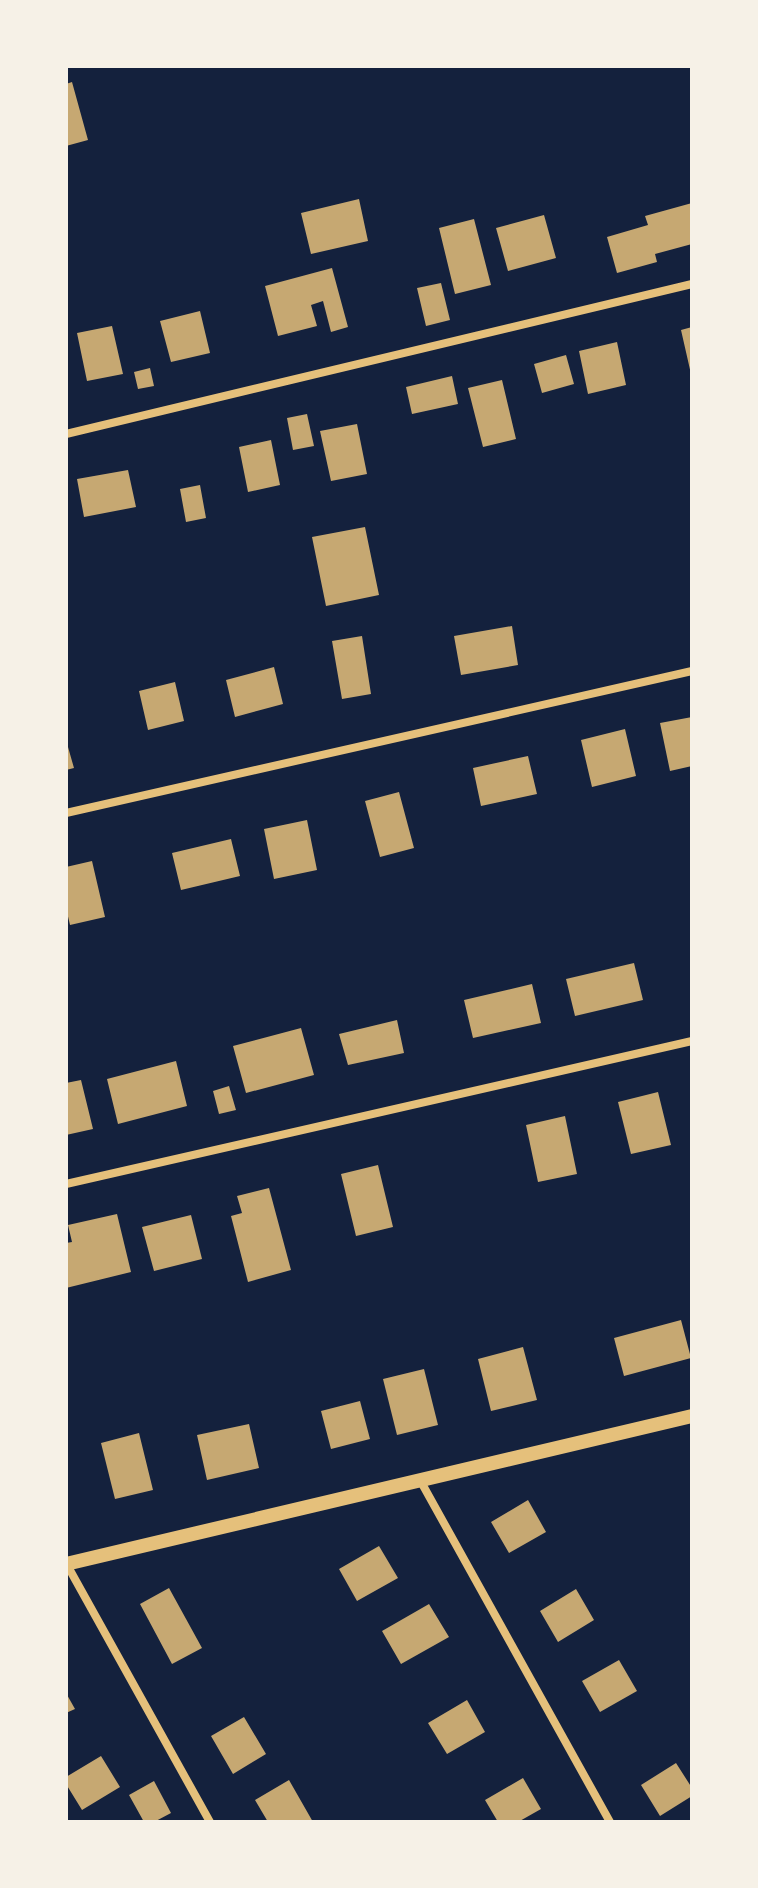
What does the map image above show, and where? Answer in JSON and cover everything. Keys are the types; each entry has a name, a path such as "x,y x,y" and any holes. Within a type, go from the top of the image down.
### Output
{"street":[{"path":"66,434 692,284"},
{"path":"66,813 692,671"},
{"path":"66,1184 692,1041"},
{"path":"210,1822 66,1563 692,1416"},
{"path":"420,1480 610,1822"}],"building":[{"path":"72,82 88,140 66,146 66,84"},
{"path":"359,199 368,241 311,254 301,213"},
{"path":"692,203 692,244 655,254 657,262 617,273 607,237 648,225 645,216"},
{"path":"544,215 556,258 508,271 496,228"},
{"path":"474,219 491,285 455,294 439,228"},
{"path":"332,268 348,327 331,332 323,301 311,305 317,326 278,336 265,286"},
{"path":"441,283 450,320 426,326 417,288"},
{"path":"200,311 210,353 171,362 160,321"},
{"path":"112,326 123,374 87,381 77,333"},
{"path":"692,327 692,374 691,374 681,330"},
{"path":"617,342 626,385 588,394 579,351"},
{"path":"566,355 574,384 542,393 534,364"},
{"path":"150,368 154,386 138,389 134,372"},
{"path":"452,376 458,404 412,414 406,387"},
{"path":"502,380 516,439 483,447 468,388"},
{"path":"307,414 314,446 293,450 287,418"},
{"path":"357,424 367,474 331,481 320,431"},
{"path":"271,440 280,485 248,492 239,447"},
{"path":"128,470 136,507 84,517 77,479"},
{"path":"200,485 206,518 186,522 180,489"},
{"path":"365,527 379,595 326,606 312,537"},
{"path":"512,626 518,665 461,675 454,636"},
{"path":"362,636 371,694 342,699 332,641"},
{"path":"274,667 283,704 235,717 226,680"},
{"path":"175,682 184,721 148,730 139,691"},
{"path":"692,717 692,766 670,771 660,723"},
{"path":"625,729 636,776 592,787 581,740"},
{"path":"66,740 74,768 66,770"},
{"path":"528,756 537,794 481,806 473,768"},
{"path":"399,792 414,848 380,857 365,801"},
{"path":"307,820 317,870 274,879 264,829"},
{"path":"231,839 240,876 181,890 172,853"},
{"path":"92,861 105,917 70,925 66,908 66,867"},
{"path":"634,963 643,1000 575,1016 566,979"},
{"path":"532,984 541,1023 473,1038 464,1000"},
{"path":"397,1020 404,1053 348,1065 339,1034"},
{"path":"301,1028 314,1075 246,1093 233,1046"},
{"path":"176,1061 187,1106 118,1124 107,1079"},
{"path":"81,1080 93,1129 66,1135 66,1083"},
{"path":"229,1086 236,1110 219,1114 213,1091"},
{"path":"658,1092 671,1145 631,1154 618,1102"},
{"path":"565,1116 577,1174 538,1182 526,1125"},
{"path":"378,1165 393,1227 356,1236 341,1174"},
{"path":"269,1188 291,1270 248,1282 231,1216 242,1213 237,1196"},
{"path":"117,1214 131,1272 66,1288 66,1243 72,1242 68,1225"},
{"path":"191,1215 202,1259 154,1271 142,1227"},
{"path":"681,1320 691,1358 624,1376 614,1338"},
{"path":"523,1347 537,1400 491,1411 478,1359"},
{"path":"424,1369 438,1425 397,1435 383,1379"},
{"path":"360,1401 370,1439 331,1449 321,1411"},
{"path":"249,1424 259,1468 207,1480 197,1435"},
{"path":"139,1433 153,1490 115,1499 101,1443"},
{"path":"528,1500 546,1532 509,1553 491,1522"},
{"path":"379,1546 398,1578 357,1601 339,1569"},
{"path":"169,1588 202,1648 172,1664 140,1604"},
{"path":"576,1589 594,1620 558,1642 540,1611"},
{"path":"429,1604 449,1637 401,1664 382,1631"},
{"path":"619,1660 637,1691 600,1712 582,1681"},
{"path":"66,1693 75,1709 66,1713"},
{"path":"467,1700 485,1732 447,1754 428,1723"},
{"path":"244,1717 266,1754 233,1774 211,1736"},
{"path":"101,1756 120,1787 82,1810 66,1784 66,1777"},
{"path":"676,1763 692,1788 692,1796 660,1816 641,1785"},
{"path":"523,1778 541,1809 518,1822 498,1822 485,1800"},
{"path":"289,1780 313,1822 268,1822 255,1800"},
{"path":"154,1781 171,1813 154,1822 144,1822 129,1795"}]}
